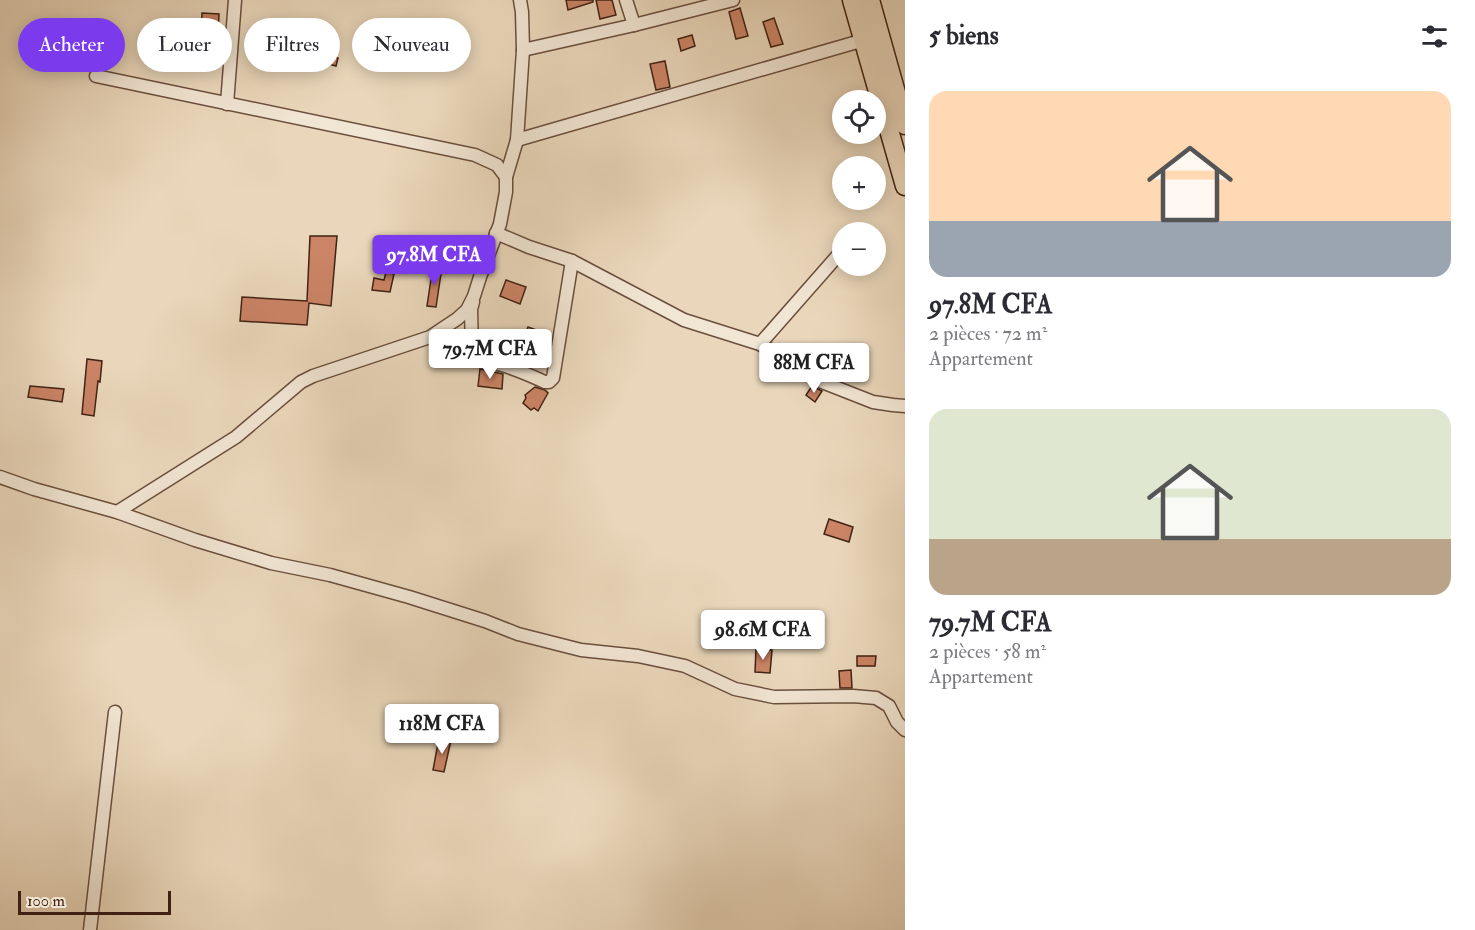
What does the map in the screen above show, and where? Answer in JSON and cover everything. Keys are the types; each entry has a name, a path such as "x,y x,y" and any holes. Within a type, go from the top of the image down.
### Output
{"main road":[{"path":"852,0 905,186"},
{"path":"870,0 905,125"}],"street":[{"path":"227,104 235,0"},
{"path":"520,0 523,50 517,140 506,177 506,192 500,224 480,277 471,309 474,358 512,368 549,382 553,378 572,261"},
{"path":"626,0 634,25"},
{"path":"523,50 733,0"},
{"path":"517,140 864,40"},
{"path":"96,76 475,155 497,165 506,177"},
{"path":"496,233 572,261 684,320 760,344 822,382 873,402 905,406"},
{"path":"760,344 832,262"},
{"path":"117,512 236,437 301,382 430,337 457,320 474,296"},
{"path":"0,477 117,512 195,540 271,563 330,575 409,597 518,634 581,651 638,656 685,666 735,689 774,697 876,698 889,706 897,722 905,730"},
{"path":"90,930 115,712"}],"building":[{"path":"566,0 593,0 593,2 568,10"},
{"path":"596,0 612,0 616,15 600,19"},
{"path":"740,8 748,36 736,39 729,12"},
{"path":"202,13 219,14 219,18 202,18"},
{"path":"774,18 783,44 771,47 763,22"},
{"path":"692,35 695,46 681,51 678,39"},
{"path":"665,61 670,87 656,90 650,64"},
{"path":"310,236 337,236 331,306 309,303 307,325 240,321 242,297 307,301"},
{"path":"433,266 442,267 436,307 427,306"},
{"path":"386,272 394,274 390,292 372,290 374,278 384,280"},
{"path":"506,280 526,287 520,304 500,296"},
{"path":"528,327 542,332 537,345 523,340"},
{"path":"87,359 102,361 94,416 82,414"},
{"path":"480,369 503,374 502,389 478,386"},
{"path":"30,386 64,389 62,402 28,397"},
{"path":"812,386 822,391 815,402 806,395"},
{"path":"535,387 548,393 538,411 534,408 531,410 523,403 525,395"},
{"path":"829,519 853,527 849,542 824,534"},
{"path":"756,649 772,650 770,673 755,672"},
{"path":"857,656 876,656 875,666 857,666"},
{"path":"851,670 852,688 840,688 839,671"},
{"path":"439,738 451,740 444,772 433,770"}]}
